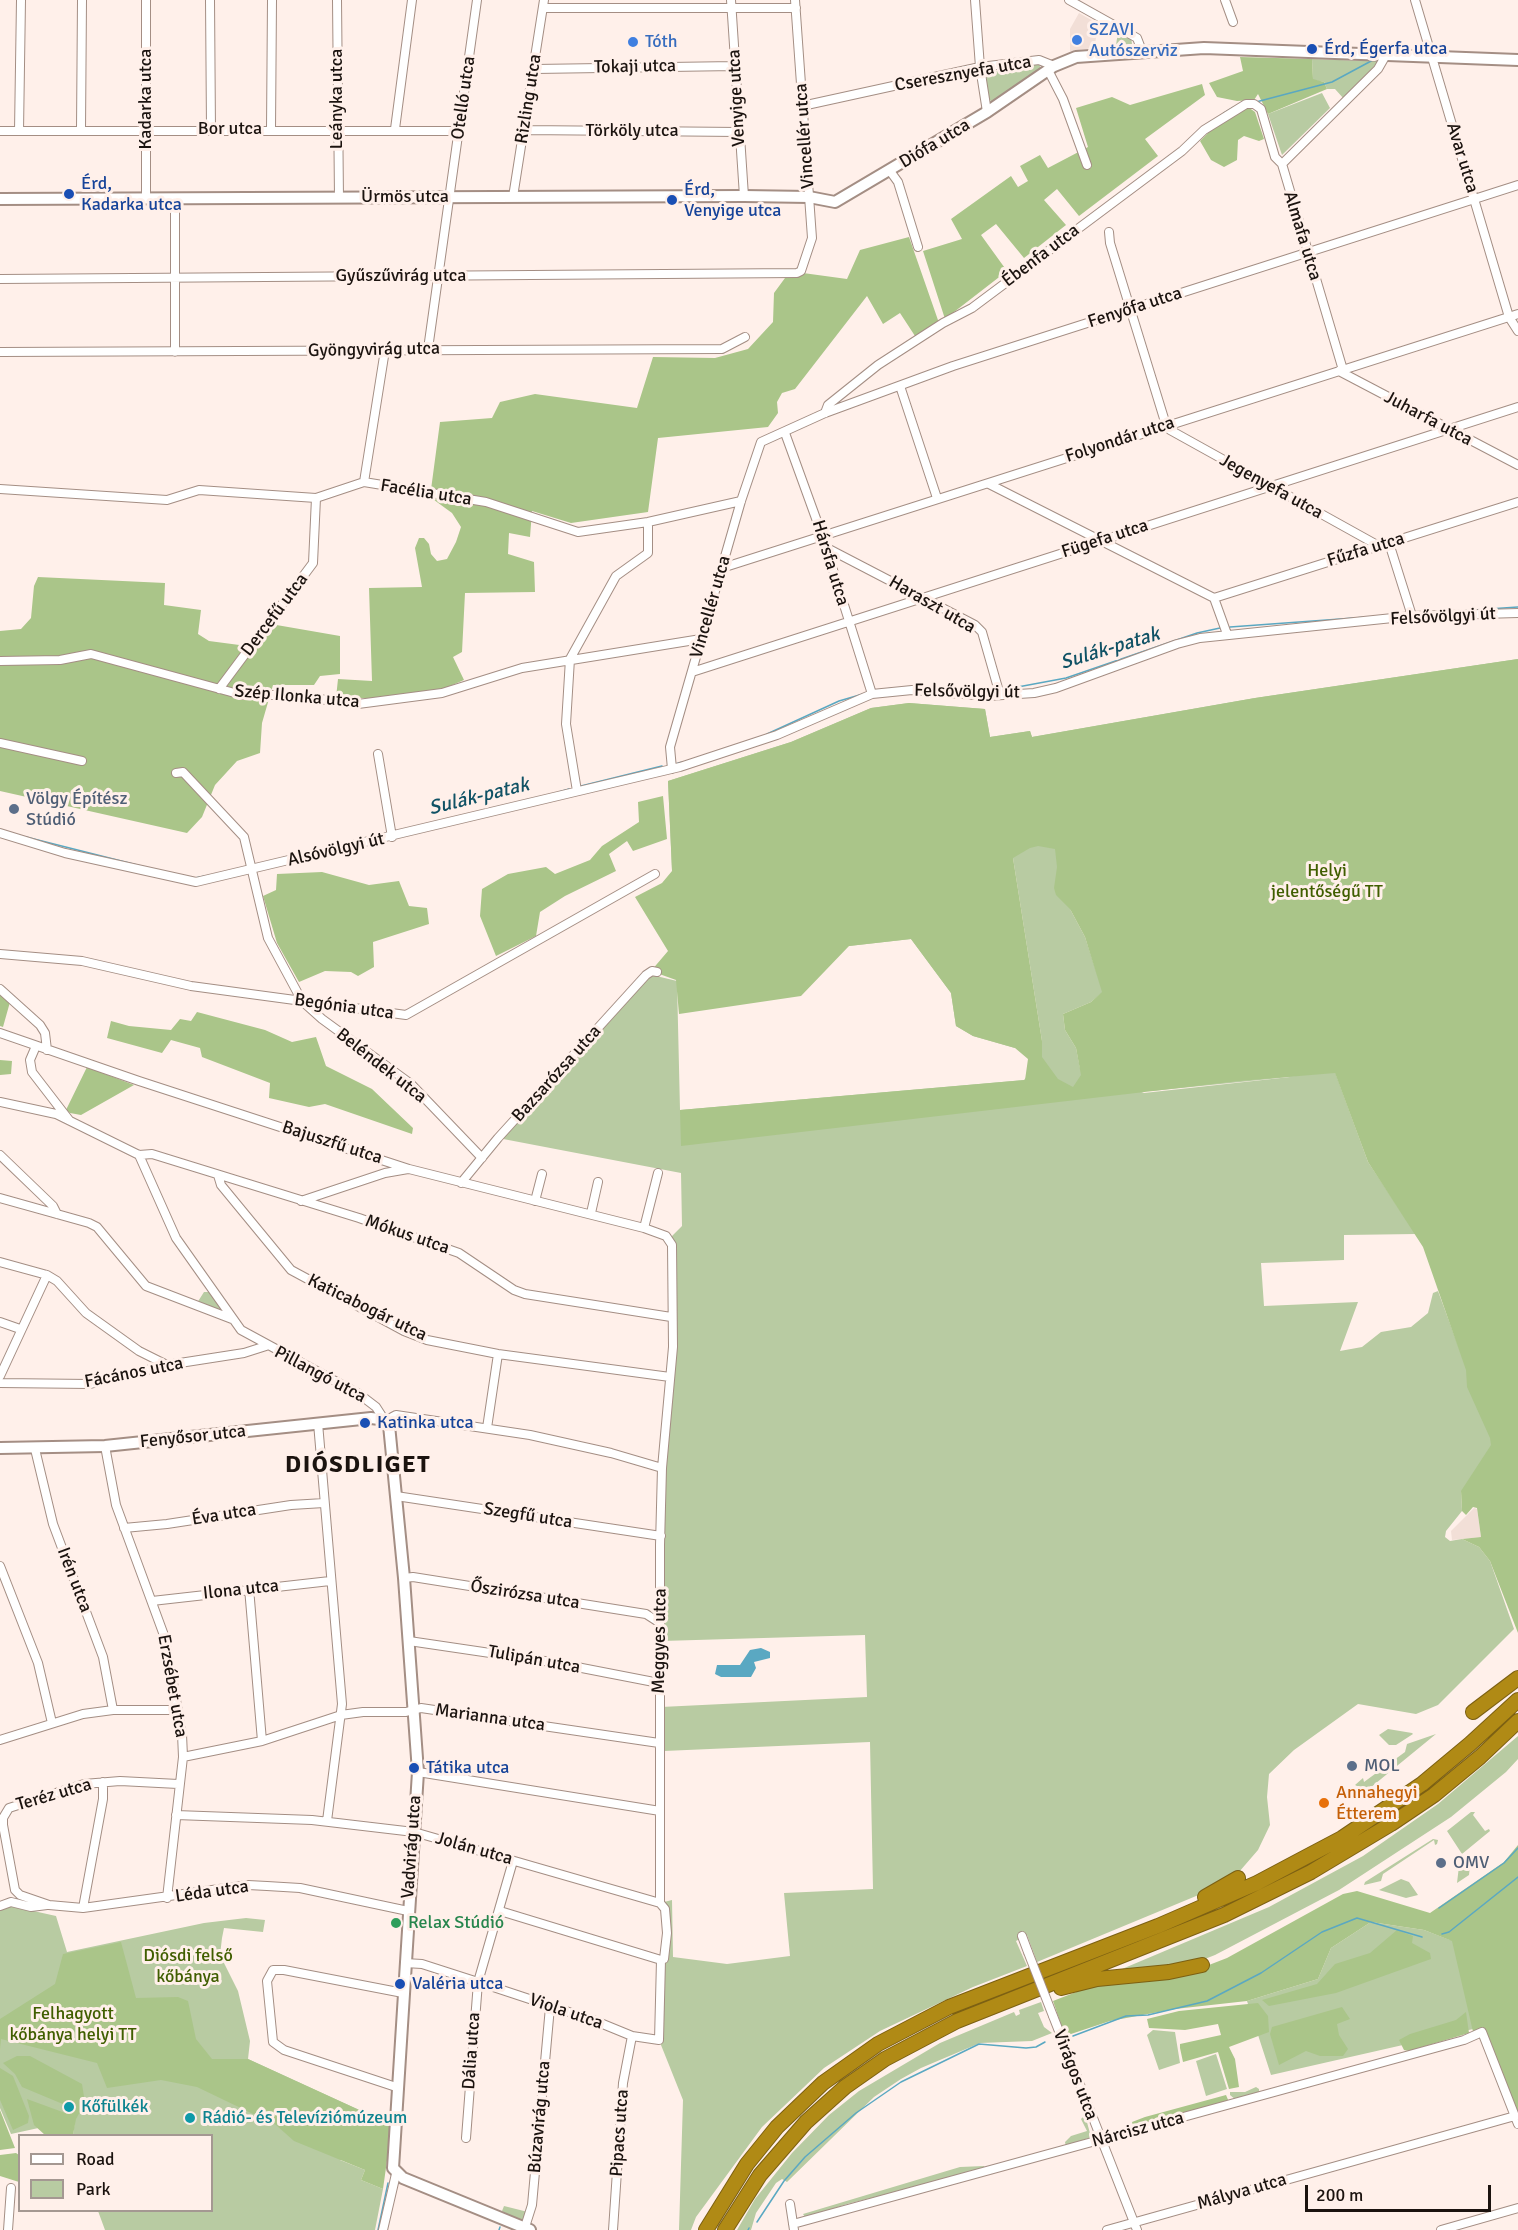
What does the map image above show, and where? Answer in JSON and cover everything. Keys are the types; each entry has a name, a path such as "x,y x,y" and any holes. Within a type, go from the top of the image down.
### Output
{"highway":[{"path":"1473,1712 1518,1678"},
{"path":"706,2230 742,2171 777,2127 823,2083 893,2035 949,2007 1158,1926 1257,1883 1342,1838 1444,1767 1518,1700"},
{"path":"725,2230 771,2161 806,2122 845,2087 914,2042 1032,1991 1224,1915 1321,1867 1434,1795 1480,1757 1518,1721"},
{"path":"1158,1926 1176,1911 1238,1878"},
{"path":"1032,1991 1202,1965"}],"street":[{"path":"19,131 21,0"},
{"path":"81,129 82,0"},
{"name":"Kadarka utca","path":"146,0 146,198"},
{"path":"210,0 211,129"},
{"path":"271,129 272,0"},
{"name":"Leányka utca","path":"337,0 339,198"},
{"path":"395,129 412,0"},
{"name":"Otelló utca","path":"428,349 477,0"},
{"path":"975,0 980,67 987,112"},
{"path":"1069,0 1137,38 1142,51"},
{"path":"1225,0 1233,22"},
{"name":"Avar utca","path":"1414,0 1509,317 1518,331"},
{"name":"Venyige utca","path":"732,3 744,196"},
{"path":"544,4 796,4"},
{"name":"Rizling utca","path":"513,197 544,4"},
{"name":"Vincellér utca","path":"796,4 812,238 801,271"},
{"name":"Cseresznyefa utca","path":"802,106 980,67 1039,60 1051,68 1083,56 1142,51 1204,48 1518,60"},
{"path":"1282,164 1378,69 1386,55"},
{"name":"Tokaji utca","path":"535,69 735,66"},
{"path":"1051,68 1087,165"},
{"name":"Diófa utca","path":"809,197 835,202 987,112 1051,68"},
{"name":"Ébenfa utca","path":"825,413 828,405 878,365 943,323 972,308 1182,151 1225,115 1240,105 1258,105"},
{"name":"Almafa utca","path":"1258,105 1275,158 1282,164 1341,371"},
{"name":"Bor utca","path":"0,131 81,129 459,131"},
{"name":"Törköly utca","path":"524,130 739,132"},
{"path":"890,171 898,182 918,247"},
{"name":"Fenyőfa utca","path":"758,446 761,442 825,413 900,386 1307,251 1518,185"},
{"name":"Ürmös utca","path":"0,199 809,197"},
{"path":"175,198 175,352"},
{"path":"1109,231 1110,243 1166,425"},
{"name":"Gyűszűvirág utca","path":"0,279 176,276 791,274 801,271"},
{"name":"Folyondár utca","path":"722,568 1518,314"},
{"name":"Gyöngyvirág utca","path":"0,352 722,349 745,337"},
{"path":"364,482 385,350"},
{"name":"Juharfa utca","path":"1341,371 1448,430 1518,465"},
{"path":"900,386 938,498"},
{"name":"Fügefa utca","path":"692,672 1518,407"},
{"name":"Jegenyefa utca","path":"1166,425 1170,430 1270,487 1379,546"},
{"name":"Hársfa utca","path":"785,433 822,535 872,694"},
{"name":"Vincellér utca","path":"672,769 670,747 758,446"},
{"name":"Facélia utca","path":"0,489 167,500 199,490 316,498 364,482 486,502 578,532 648,522 741,501"},
{"path":"989,484 1214,598 1227,634"},
{"name":"Dercefű utca","path":"219,689 313,563 316,498"},
{"name":"Fűzfa utca","path":"1214,598 1518,502"},
{"path":"577,791 566,724 570,659 616,576 648,553 648,522"},
{"path":"1389,543 1412,616"},
{"name":"Haraszt utca","path":"825,547 975,625 982,632 1000,695"},
{"name":"Felsővölgyi út","path":"672,769 734,751 872,694 912,690 1000,695 1034,693 1056,688 1177,644 1227,634 1412,616 1518,613"},
{"name":"Szép Ilonka utca","path":"0,662 60,660 91,654 242,695 288,695 358,704 442,693 522,668 701,639"},
{"path":"0,743 82,761"},
{"path":"378,754 392,837"},
{"name":"Alsóvölgyi út","path":"0,833 65,853 189,882 252,870 672,769"},
{"name":"Beléndek utca","path":"176,773 183,772 242,834 268,938 302,1001 322,1019 411,1084 482,1158"},
{"name":"Begónia utca","path":"0,954 82,961 191,986 406,1015 655,874"},
{"name":"Bazsarózsa utca","path":"461,1183 646,975 652,971 657,972"},
{"path":"0,989 40,1024 45,1033 47,1050"},
{"name":"Bajuszfű utca","path":"0,1033 409,1169 591,1213 644,1228 669,1239"},
{"path":"36,1046 30,1060 32,1072 70,1121"},
{"name":"Mókus utca","path":"0,1102 43,1110 139,1155 152,1154 300,1202 359,1218 459,1253 514,1290 525,1294 671,1317"},
{"path":"0,1155 53,1206 57,1214"},
{"name":"Pillangó utca","path":"139,1155 176,1239 241,1330 266,1346 359,1394 376,1407 385,1421"},
{"path":"300,1202 385,1173 409,1169"},
{"path":"644,1228 658,1173"},
{"path":"535,1201 542,1174"},
{"name":"Katicabogár utca","path":"218,1175 221,1185 291,1270 404,1331 427,1340 498,1354 670,1377"},
{"path":"591,1213 598,1182"},
{"path":"0,1198 97,1227 146,1286 232,1319"},
{"name":"Meggyes utca","path":"659,2040 661,1960 664,1959 667,1933 665,1909 660,1903 659,1683 662,1468 674,1323 671,1317 673,1251 669,1239"},
{"path":"0,1262 47,1275 57,1281 86,1313 139,1351 167,1365"},
{"path":"0,1377 20,1329 47,1275"},
{"path":"0,1322 20,1329"},
{"name":"Fácános utca","path":"0,1383 90,1384 167,1365 244,1353 266,1346"},
{"path":"486,1428 498,1354"},
{"path":"385,1421 396,1415 559,1440 662,1468"},
{"name":"Fenyősor utca","path":"0,1448 105,1446 371,1418 385,1421"},
{"name":"Vadvirág utca","path":"385,1421 390,1430 404,1578 418,1772 396,2087 394,2171"},
{"path":"318,1424 341,1715 327,1821"},
{"name":"Erzsébet utca","path":"105,1446 111,1486 124,1528 165,1638 177,1710 183,1757 178,1784 167,1898"},
{"name":"Irén utca","path":"35,1449 53,1524 103,1657 112,1710"},
{"name":"Szegfű utca","path":"396,1496 661,1536"},
{"name":"Éva utca","path":"124,1528 291,1505 324,1503"},
{"path":"0,1566 38,1663 52,1723"},
{"name":"Őszirózsa utca","path":"404,1578 414,1577 646,1614 660,1623"},
{"name":"Ilona utca","path":"152,1601 249,1588 330,1581"},
{"path":"249,1588 262,1741"},
{"path":"646,1614 661,1605"},
{"name":"Tulipán utca","path":"409,1641 551,1662 659,1683"},
{"path":"2,1740 83,1714 112,1710 177,1710"},
{"name":"Marianna utca","path":"183,1757 262,1741 341,1715 414,1710 454,1711 659,1743"},
{"path":"418,1772 660,1811"},
{"path":"83,1908 103,1799 103,1782"},
{"name":"Teréz utca","path":"17,1893 3,1825 5,1812 14,1805 84,1784 103,1782 178,1784"},
{"name":"Jolán utca","path":"176,1815 327,1821 414,1832 660,1903"},
{"name":"Dália utca","path":"466,2138 478,1982 513,1861"},
{"name":"Léda utca","path":"17,1893 48,1905 83,1908 248,1885 276,1886 300,1888 408,1911"},
{"path":"0,1906 10,1902 32,1907 48,1905"},
{"path":"500,1911 661,1960"},
{"name":"Virágos utca","path":"1022,1936 1135,2226"},
{"name":"Viola utca","path":"405,1963 422,1964 478,1982 632,2036 659,2040"},
{"path":"396,2087 284,2050 273,2042 267,1981 270,1973 277,1970 403,1993"},
{"name":"Búzavirág utca","path":"528,2229 550,2007"},
{"name":"Nárcisz utca","path":"793,2227 1464,2040 1482,2032 1516,2120"},
{"name":"Pipacs utca","path":"613,2230 623,2083 632,2036"},
{"name":"Mályva utca","path":"1107,2230 1135,2226 1516,2120"},
{"path":"383,2230 394,2171 506,2225 528,2229"},
{"path":"8,2230 10,2188"},
{"path":"790,2204 793,2227"},
{"path":"1441,2230 1518,2208"}],"shaded area":[{"path":"1079,13 1102,26 1096,36 1095,48 1070,51 1070,29"},
{"path":"1474,1508 1477,1509 1481,1537 1452,1540 1451,1531"}],"green space":[{"path":"1118,32 1131,37 1132,44 1116,45"},
{"path":"1240,57 1312,59 1313,79 1324,82 1327,89 1268,114 1258,94 1254,100 1237,101 1217,97 1209,83 1243,71"},
{"path":"1312,59 1380,60 1344,99 1335,89 1327,89 1324,82 1313,80"},
{"path":"1039,64 1041,69 993,103 988,98 986,71 1003,71 1007,67"},
{"path":"1202,84 1205,95 1145,139 1158,156 1079,216 1057,189 1044,200 1066,225 1024,258 996,224 981,235 1007,271 945,319 923,251 962,239 951,219 1011,176 1018,187 1028,181 1020,166 1040,155 1048,168 1088,147 1076,108 1112,97 1130,105"},
{"path":"1322,93 1330,108 1282,155 1268,114"},
{"path":"1248,107 1255,112 1264,139 1259,141 1244,136 1238,140 1237,160 1224,167 1211,160 1200,141 1217,124"},
{"path":"909,237 939,323 915,336 900,313 883,324 867,296 795,389 782,393 777,402 778,413 768,427 658,438 648,512 571,523 532,511 530,537 509,533 508,554 534,562 535,592 465,593 462,652 453,657 464,680 436,692 381,698 336,698 338,679 372,681 369,588 422,587 415,548 419,538 424,538 429,544 431,554 437,561 447,559 456,542 461,527 452,513 430,497 440,422 492,418 500,402 535,394 637,408 653,357 715,358 748,349 773,322 774,293 785,278 803,273 847,279 860,250"},
{"path":"38,577 165,583 164,605 201,610 198,634 209,641 247,646 265,623 340,636 340,674 320,676 314,685 273,685 262,723 260,753 237,761 215,785 202,817 187,833 0,791 0,631 21,629 31,618 34,586"},
{"path":"1518,659 1335,1072 1368,1162 1416,1234 1344,1235 1344,1260 1261,1263 1264,1306 1358,1302 1340,1351 1362,1347 1381,1332 1411,1327 1428,1313 1433,1293 1438,1291 1518,1508 1461,1491 1462,1511 1446,1531 1445,1537 1450,1541 1462,1539 1479,1547 1490,1561 1514,1629 1438,1705 1416,1714 1358,1704 1294,1750 1269,1774 1267,1797 1270,1825 1258,1850 1239,1872 1213,1889 1037,1962 1027,1935 1016,1941 1027,1966 973,1987 880,2031 824,2068 762,2127 696,2217 691,2230 679,2230 683,2100 659,2040 667,1933 660,1903 672,1900 673,1957 727,1964 790,1956 784,1893 873,1889 870,1742 664,1751 661,1707 867,1697 865,1635 662,1641 661,1536 670,1377 669,1239 682,1226 681,1173 498,1138 569,1056 652,975 677,981 668,781 791,742 871,708 909,703 985,709 990,737 1030,731 1032,737 1255,698","holes":["1013,858 1042,1041 1042,1057 1024,1080 680,1110 677,982 849,946 911,939 951,993 956,1026 973,1036 1015,1048 971,865","1070,909 1146,996 1152,1091 1299,1076 1144,1093 1080,1068 1076,1048 1065,1030 1063,1014 1091,1002 1103,992 1085,937"]},
{"name":"Helyi jelentőségű TT","path":"1518,659 1518,1633 1490,1561 1479,1547 1462,1539 1481,1537 1477,1508 1473,1507 1466,1515 1462,1511 1461,1491 1491,1445 1490,1438 1467,1387 1466,1370 1423,1247 1368,1162 1335,1073 1239,1081 681,1146 680,1110 1025,1080 1028,1059 1015,1048 973,1036 956,1026 951,993 911,939 849,946 801,996 679,1014 676,980 651,971 668,951 635,897 662,883 672,871 668,781 791,742 871,708 909,703 985,709 990,737 1030,731 1032,737 1255,698","holes":["1038,846 1055,849 1057,867 1054,888 1056,895 1070,909 1085,937 1102,992 1091,1002 1063,1014 1065,1030 1076,1048 1081,1075 1073,1087 1058,1079 1042,1057 1042,1041 1013,858"]},
{"path":"663,796 667,839 633,851 627,841 609,854 616,871 565,896 540,912 536,936 496,956 480,916 482,889 508,874 546,867 555,874 590,860 602,846 639,822 638,802"},
{"path":"322,872 369,885 399,881 409,906 427,908 429,924 373,942 374,967 358,976 351,972 325,971 299,982 277,943 263,896 276,890 277,874"},
{"path":"0,995 10,1002 3,1027 0,1026"},
{"path":"197,1012 265,1030 292,1042 316,1037 326,1066 372,1089 413,1128 412,1134 325,1104 309,1107 269,1098 270,1083 202,1057 200,1048 171,1040 162,1053 107,1038 111,1021 129,1026 171,1030 180,1019 191,1021"},
{"path":"0,1060 12,1061 11,1074 0,1075"},
{"path":"87,1067 134,1085 81,1115 70,1113 66,1110"},
{"path":"204,1292 209,1292 221,1308 218,1312 197,1303"},
{"path":"1388,1729 1413,1734 1396,1745 1389,1745 1379,1735"},
{"path":"1436,1734 1370,1788 1355,1785 1363,1778 1364,1782 1405,1752 1407,1744"},
{"path":"1518,1736 1518,1759 1506,1772 1451,1817 1339,1890 1215,1955 1187,1966 1122,1969 1269,1907 1363,1856 1438,1804"},
{"path":"1471,1812 1475,1812 1473,1815 1485,1831 1489,1829 1490,1831 1462,1854 1447,1831"},
{"path":"1433,1839 1438,1840 1437,1844 1435,1845 1434,1840 1383,1874 1381,1881 1364,1885 1365,1882"},
{"path":"1518,1845 1518,2124 1482,2032 1474,2036 1452,1941 1424,1930 1371,1922 1331,1948 1318,1979 1247,2001 1175,2009 1110,2021 1065,2036 1053,2001 1089,1987 1183,1975 1227,1958 1343,1894 1357,1891 1430,1913 1504,1862"},
{"path":"1471,1856 1469,1875 1457,1883 1459,1866"},
{"path":"1401,1879 1409,1882 1418,1895 1406,1898 1379,1890"},
{"name":"Felhagyott kőbánya helyi TT","path":"11,1906 56,1916 67,1952 204,1923 246,1918 265,1920 263,1932 224,1928 222,1938 220,1955 238,1991 250,2041 248,2059 392,2125 340,2160 365,2170 361,2180 383,2189 375,2230 105,2230 98,2212 213,2212 213,2134 73,2134 75,2120 11,2134 0,2108 0,1909"},
{"path":"1494,1913 1482,2027 1271,2075 1247,2001 1318,1979 1331,1948 1371,1922 1424,1930 1450,1940"},
{"path":"1397,1930 1413,1936 1412,1943 1430,1953 1431,1959 1336,1993 1269,2006 1262,2000 1317,1984 1335,1964 1370,1953"},
{"path":"121,1942 136,1998 178,1997 188,2001 196,2039 212,2059 248,2059 392,2125 383,2189 361,2180 365,2170 294,2141 276,2125 197,2087 161,2080 107,2088 97,2063 1,2039 0,2049 0,2019 55,1984 63,1954"},
{"path":"1041,2002 1044,2011 1038,2013 1044,2027 1052,2033 1032,2041 980,2043 901,2079 874,2097 787,2182 782,2179 776,2183 756,2213 751,2230 737,2230 755,2199 792,2153 829,2115 859,2091 940,2043 1014,2012 1016,2016 1020,2014 1019,2010"},
{"path":"1258,2003 1268,2016 1269,2032 1229,2047 1235,2059 1239,2087 1229,2089 1218,2052 1183,2062 1180,2048 1180,2044 1221,2035 1218,2024 1185,2030 1149,2028 1147,2019 1179,2011"},
{"path":"1342,2007 1350,2019 1337,2024 1339,2035 1348,2049 1343,2056 1320,2056 1306,2051 1279,2065 1270,2034 1272,2027"},
{"path":"1466,2012 1469,2033 1409,2051 1404,2050 1399,2040 1410,2034 1456,2020"},
{"path":"1153,2030 1175,2032 1180,2063 1159,2070 1147,2035"},
{"path":"1216,2054 1227,2089 1206,2096 1196,2061"},
{"path":"17,2056 30,2056 82,2084 85,2103 76,2119 73,2134 44,2134 34,2125 27,2099 68,2114 70,2107 22,2087 15,2074 3,2063"},
{"path":"0,2068 13,2076 29,2116 28,2123 13,2130 0,2100"},
{"path":"1256,2087 1259,2093 1236,2100 1230,2095 1230,2092 1245,2092"},
{"path":"1226,2095 1229,2102 1134,2129 1132,2122 1145,2117"},
{"path":"0,2110 15,2148 0,2150"},
{"path":"1085,2115 1091,2137 1066,2147 1065,2142 1071,2136 1087,2131 1081,2119"},
{"path":"18,2154 18,2182 0,2176 0,2155"},
{"path":"984,2166 986,2169 847,2204 811,2216 805,2217 803,2214 960,2167"},
{"path":"504,2206 528,2212 524,2219 517,2220 502,2211"}],"water":[{"path":"761,1648 770,1652 770,1658 754,1662 756,1668 751,1677 721,1677 715,1674 717,1665 740,1665 750,1650"}],"waterway":[{"path":"1256,102 1332,82 1373,60"},
{"path":"1224,113 1234,107"},
{"name":"Sulák-patak","path":"1459,611 1518,607"},
{"name":"Sulák-patak","path":"1230,627 1368,617"},
{"name":"Sulák-patak","path":"1007,689 1066,678 1197,633 1220,628"},
{"name":"Sulák-patak","path":"885,689 896,688"},
{"name":"Sulák-patak","path":"936,688 992,690"},
{"name":"Sulák-patak","path":"767,734 839,701 863,694"},
{"name":"Sulák-patak","path":"678,763 683,762"},
{"name":"Sulák-patak","path":"581,786 662,766"},
{"name":"Sulák-patak","path":"559,792 569,789"},
{"name":"Sulák-patak","path":"26,837 149,868"},
{"name":"Sulák-patak","path":"195,878 205,876"},
{"path":"1439,1908 1504,1863 1518,1848"},
{"path":"1442,1934 1449,1932 1518,1877"},
{"path":"1073,2036 1126,2016 1148,2015 1207,2001 1261,1973 1322,1932 1357,1918 1422,1937"},
{"path":"757,2222 784,2181 805,2157 856,2113 901,2082 979,2044 1026,2048 1036,2047 1045,2042"},
{"path":"378,2230 388,2183"}],"place":[{"name":"SZAVI Autószerviz","path":"1077,40"},
{"name":"Tóth","path":"633,42"},
{"name":"Érd, Égerfa utca","path":"1312,49"},
{"name":"Érd, Kadarka utca","path":"69,194"},
{"name":"Érd, Venyige utca","path":"672,200"},
{"name":"Völgy Építész Stúdió","path":"14,809"},
{"name":"Katinka utca","path":"365,1423"},
{"name":"MOL","path":"1352,1766"},
{"name":"Tátika utca","path":"414,1768"},
{"name":"Annahegyi Étterem","path":"1324,1803"},
{"name":"OMV","path":"1441,1863"},
{"name":"Relax Stúdió","path":"396,1923"},
{"name":"Valéria utca","path":"400,1984"},
{"name":"Kőfülkék","path":"69,2107"},
{"name":"Rádió- és Televíziómúzeum","path":"190,2118"}],"district":[{"name":"DIÓSDLIGET","path":"358,1466"}],"park label":[{"name":"Diósdi felső kőbánya","path":"188,1966"}]}
